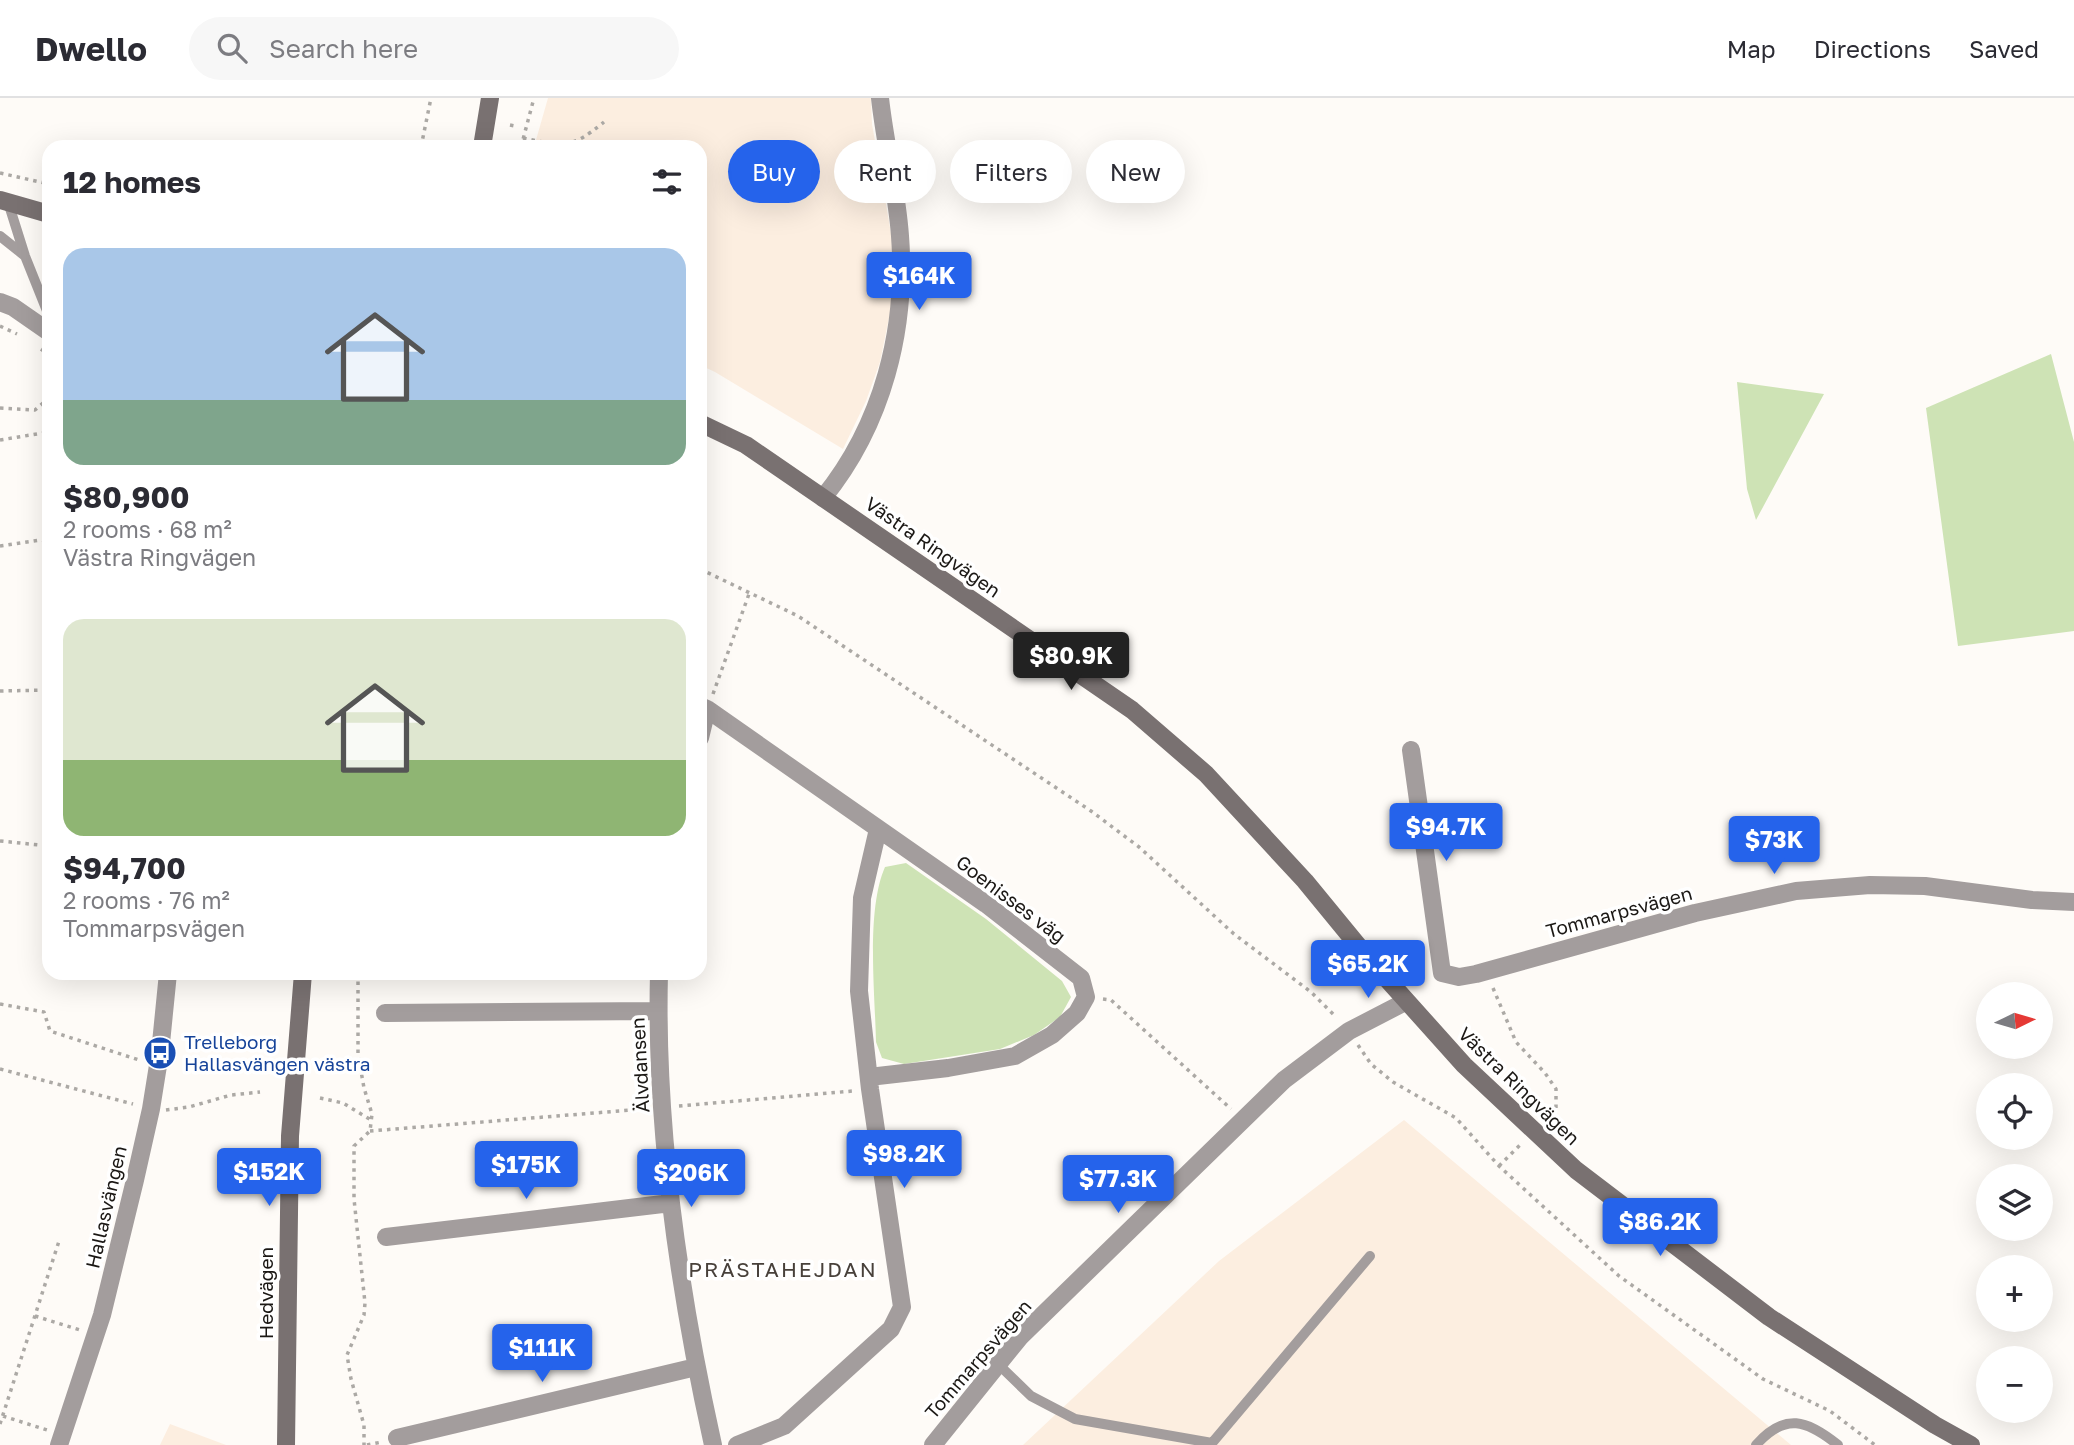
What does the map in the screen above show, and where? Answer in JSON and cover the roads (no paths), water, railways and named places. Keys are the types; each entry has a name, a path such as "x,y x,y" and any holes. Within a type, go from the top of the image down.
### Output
{"main road":[{"path":"483,140 491,98"},
{"path":"4,201 42,212"},
{"name":"Västra Ringvägen","path":"707,426 746,445 1132,710 1206,774 1305,881 1405,1002 1464,1065 1576,1170 1769,1317 1935,1425 1971,1445"},
{"name":"Hedvägen","path":"286,1445 290,1136 302,980"}],"street":[{"path":"823,498 840,477 858,446 875,405 890,366 901,306 900,235 880,98"},
{"path":"0,302 13,307 42,327"},
{"name":"Goenisses väg","path":"707,709 986,904 1081,978 1086,997 1077,1013 1052,1035 1015,1056 869,1083"},
{"name":"Tommarpsvägen","path":"1411,750 1442,973 1459,977 1695,913 1796,891 1870,885 1925,886 2032,900 2074,902"},
{"path":"737,1445 784,1426 891,1329 902,1307 869,1083 859,991 862,898 878,829"},
{"name":"Hallasvängen","path":"52,1437 87,1333 110,1282 157,1110 167,980"},
{"name":"Älvdansen","path":"659,980 663,1107 671,1203 696,1367 713,1445"},
{"name":"Tommarpsvägen","path":"933,1445 1020,1337 1284,1080 1343,1025 1405,1002"},
{"path":"385,1013 658,1011"},
{"path":"386,1237 671,1203"},
{"path":"397,1438 696,1367"}],"lane":[{"path":"4,201 42,298"},
{"path":"0,236 25,256"},
{"path":"998,1364 1031,1396 1075,1419 1212,1443 1370,1256"},
{"path":"1756,1445 1767,1433 1787,1423 1808,1424 1838,1445"}],"place":[{"name":"Trelleborg Hallasvängen västra","path":"160,1053"}],"district":[{"name":"PRÄSTAHEJDAN","path":"783,1270"}]}
